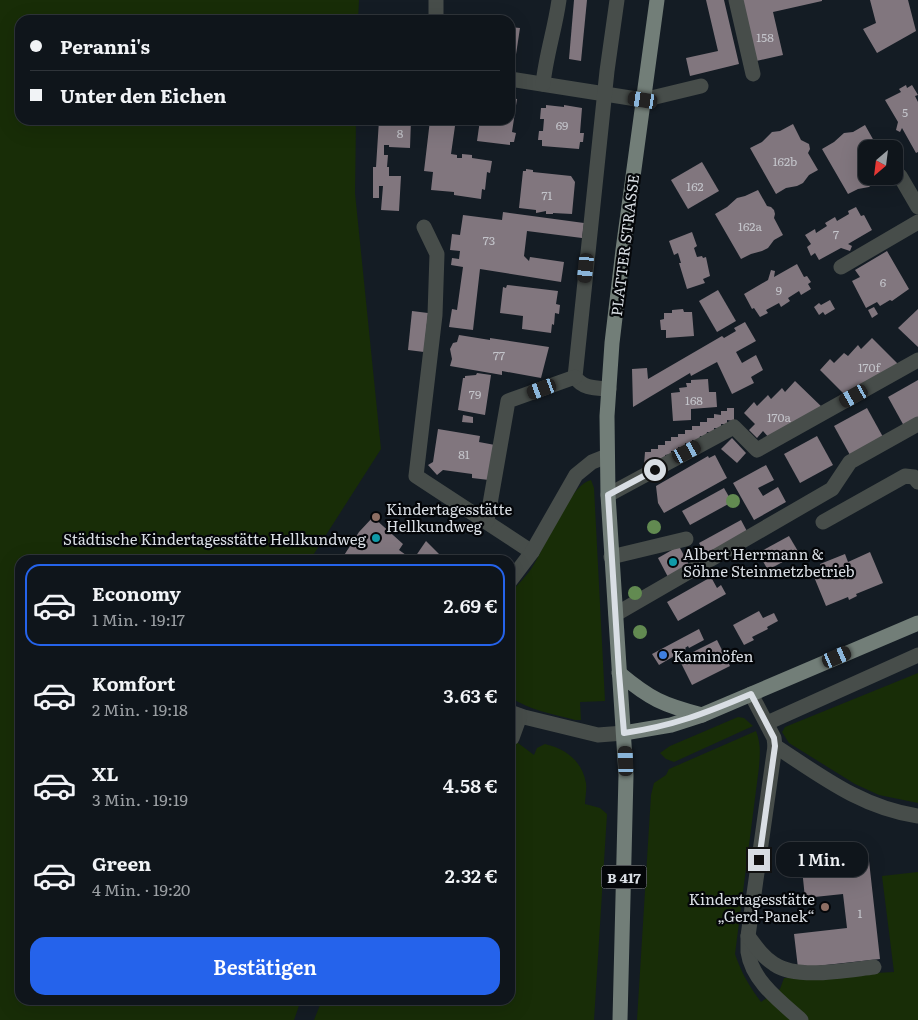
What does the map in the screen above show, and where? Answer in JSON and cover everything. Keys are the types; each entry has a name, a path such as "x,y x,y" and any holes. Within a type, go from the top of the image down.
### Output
{"main road":[{"name":"PLATTER STRASSE","path":"624,733 608,495 609,390 622,250 657,0"},
{"path":"624,733 661,727 702,715 918,623"},
{"path":"619,673 656,700 702,715"},
{"name":"B 417","path":"620,1020 626,774 624,733"}],"street":[{"path":"436,0 436,15"},
{"path":"542,84 559,0"},
{"path":"609,390 580,384 576,377 605,95 617,0"},
{"path":"736,0 753,74"},
{"path":"515,80 643,100 701,86"},
{"path":"903,181 918,207"},
{"path":"841,267 918,222"},
{"path":"424,227 437,254 435,315 416,476 532,552"},
{"path":"608,495 734,427 757,450 918,360"},
{"path":"487,521 508,401 576,377"},
{"path":"616,614 832,489 850,462 918,424"},
{"path":"515,574 532,552 576,475 592,462 607,456"},
{"path":"823,522 904,476 914,477 918,482"},
{"path":"611,557 686,539"},
{"path":"767,723 918,655"},
{"path":"751,694 774,738 775,746 748,936 748,952 758,977 781,1003 801,1020"},
{"path":"515,714 598,735 624,733"},
{"path":"775,746 838,787 865,801 881,808 918,816"},
{"path":"748,936 761,954 776,966 790,971 806,973 874,967"}],"green space":[{"path":"0,0 359,0 358,15 15,15 15,125 356,125 355,193 381,449 313,555 15,555 15,1005 299,1005 294,1020 0,1020"},
{"path":"591,480 594,488 605,701 580,702 581,720 575,720 550,714 515,700 515,588 533,566 559,517 575,492 583,484"},
{"path":"918,673 918,803 879,795 855,784 789,743 782,732 785,727"},
{"path":"738,717 744,718 753,726 674,762 666,759 660,753 670,746"},
{"path":"756,731 760,753 759,767 735,954 746,979 761,1002 780,989 784,978 894,972 882,876 918,872 918,1020 637,1020 651,795 654,783 666,775 669,769"},
{"path":"515,741 534,755 537,748 545,744 553,746 577,762 584,775 586,786 585,804 600,808 607,814 594,1020 314,1020 320,1005 515,1005"}],"building":[{"path":"574,0 587,0 581,61 569,59"},
{"path":"706,0 724,0 739,64 690,76 686,58 718,51"},
{"path":"741,0 822,1 773,12 783,55 756,61"},
{"path":"870,0 908,0 916,31 877,53 863,29 876,23"},
{"path":"515,28 520,28 515,61"},
{"path":"906,85 907,88 912,85 918,95 915,96 918,102 918,152 916,153 902,128 900,132 896,130 898,122 885,100 901,92 899,89"},
{"path":"546,105 582,108 580,133 584,133 583,142 580,142 579,149 542,146 542,140 538,140 539,131 543,131 544,119 540,119 541,108 546,108"},
{"path":"793,124 801,140 809,144 810,149 808,153 818,170 809,175 803,183 786,188 776,194 750,148 762,142 772,132 780,131"},
{"path":"379,125 411,125 410,148 384,145 384,155 388,155 387,167 389,167 389,176 401,176 399,211 381,210 383,186 379,186 379,198 373,198 373,167 376,167"},
{"path":"429,125 455,126 451,154 457,155 457,158 462,158 462,154 472,155 472,158 492,161 490,173 487,172 485,190 482,189 481,199 454,195 454,192 431,190 433,172 424,171"},
{"path":"479,125 513,125 512,132 516,133 514,142 510,142 510,145 477,141"},
{"path":"865,125 873,140 858,140 858,185 871,185 848,194 822,149 844,133 853,132"},
{"path":"702,162 719,191 688,209 671,180"},
{"path":"526,169 533,170 533,172 571,176 575,182 572,214 546,214 546,211 536,213 536,210 519,208 523,171 526,171"},
{"path":"758,190 767,206 774,210 774,218 783,235 774,240 768,248 741,259 715,214 737,198"},
{"path":"856,207 861,216 864,215 872,230 848,244 852,246 850,251 841,248 819,260 815,253 811,256 807,247 811,244 805,235 815,229 816,233 827,226 825,223 835,217 837,221 849,214 848,211"},
{"path":"503,212 584,223 582,238 527,231 524,256 529,261 530,257 564,262 561,282 480,269 473,330 449,327 452,309 457,310 463,267 451,265 452,258 459,259 460,251 450,250 452,234 460,235 463,215 502,220"},
{"path":"692,232 697,246 694,248 697,257 706,257 710,276 703,279 705,283 687,289 678,253 674,255 669,241"},
{"path":"887,251 909,289 892,301 890,300 880,306 877,302 866,308 852,281 860,277 855,270"},
{"path":"797,264 804,277 807,276 811,282 808,284 811,289 801,295 799,291 788,298 790,301 781,307 779,303 766,310 768,313 760,317 754,308 752,309 744,294 768,280 771,270 775,271 774,277"},
{"path":"507,285 558,291 556,304 560,305 559,314 555,313 551,333 522,329 523,316 500,313 503,287 506,288"},
{"path":"718,290 736,321 717,332 699,301"},
{"path":"830,300 835,309 825,315 823,312 819,315 814,307 819,303 821,305"},
{"path":"874,307 878,314 872,318 868,310"},
{"path":"683,309 684,312 692,312 694,336 666,338 666,330 661,330 660,320 664,319 664,313 672,313 672,310"},
{"path":"918,309 918,347 898,328"},
{"path":"412,311 428,313 424,352 408,350"},
{"path":"745,322 756,341 736,352 742,363 756,355 763,370 751,377 754,383 732,394 717,362 691,376 690,373 633,407 632,369 647,368 648,379 722,336 724,338 736,331 734,328"},
{"path":"459,335 549,347 541,378 502,371 502,375 450,366 452,359 450,349 453,343 457,342"},
{"path":"872,338 900,366 846,396 820,370 830,359 834,363 844,353 848,356 858,345 861,349"},
{"path":"477,373 491,375 485,415 458,410 463,378 476,375"},
{"path":"708,379 709,392 716,392 717,407 691,409 691,420 673,421 671,393 680,392 679,388 687,387 686,383 691,383 691,380"},
{"path":"918,380 918,418 904,426 888,397"},
{"path":"795,381 824,409 770,439 763,431 757,438 749,430 755,424 744,413 754,402 757,406 768,395 771,399 782,388 785,392"},
{"path":"727,408 734,408 734,421 727,420 727,424 721,424 721,428 714,428 714,432 707,432 706,436 700,436 699,440 692,440 692,443 685,443 685,448 678,447 678,451 671,451 671,454 665,455 665,459 658,459 658,463 644,465 645,452 651,452 651,449 658,449 658,445 665,445 665,441 671,441 671,437 685,434 685,430 692,430 692,426 700,426 700,422 707,422 707,418 714,418 714,414 721,415 721,411 727,411"},
{"path":"867,408 883,437 850,455 834,426"},
{"path":"463,415 473,417 473,423 462,422"},
{"path":"438,429 480,436 479,442 495,445 489,480 472,478 472,474 443,470 437,475 428,465 433,462"},
{"path":"817,436 833,465 800,483 784,454"},
{"path":"732,438 746,453 737,463 721,449"},
{"path":"715,455 727,478 664,513 658,503 656,486 708,456 709,458"},
{"path":"766,465 774,480 758,488 763,496 778,487 786,502 754,520 733,483"},
{"path":"724,488 732,502 690,525 682,511"},
{"name":"Städtische Kindertagesstätte Hellkundweg","path":"373,517 403,544 399,550 406,555 344,555 359,532"},
{"path":"741,520 749,535 707,558 699,543"},
{"path":"789,536 799,553 768,570 758,553"},
{"path":"426,541 440,555 416,555"},
{"name":"Albert Herrmann & Söhne Steinmetzbetrieb","path":"679,546 689,565 668,577 658,558"},
{"path":"870,552 883,583 856,594 857,596 849,600 848,597 826,606 812,572 822,568 820,564 845,554 848,562"},
{"path":"711,577 717,588 721,585 726,594 678,621 667,602"},
{"path":"759,611 763,618 774,613 778,621 767,627 768,629 752,637 754,640 744,645 733,625"},
{"path":"699,629 704,640 689,648 688,646 659,665 652,654"},
{"path":"717,640 730,666 692,685 679,659"},
{"path":"868,852 880,959 798,968 794,934 847,928 843,894 805,898 801,859"}],"place":[{"name":"Kindertagesstätte Hellkundweg","path":"376,517"},
{"name":"Städtische Kindertagesstätte Hellkundweg","path":"376,538"},
{"name":"Albert Herrmann & Söhne Steinmetzbetrieb","path":"673,562"},
{"name":"Kaminöfen","path":"663,655"},
{"name":"Kindertagesstätte „Gerd-Panek“","path":"825,907"}],"route":[{"path":"655,470 608,495 624,733 671,725 702,715 751,694 774,738 775,746 759,860"}]}
